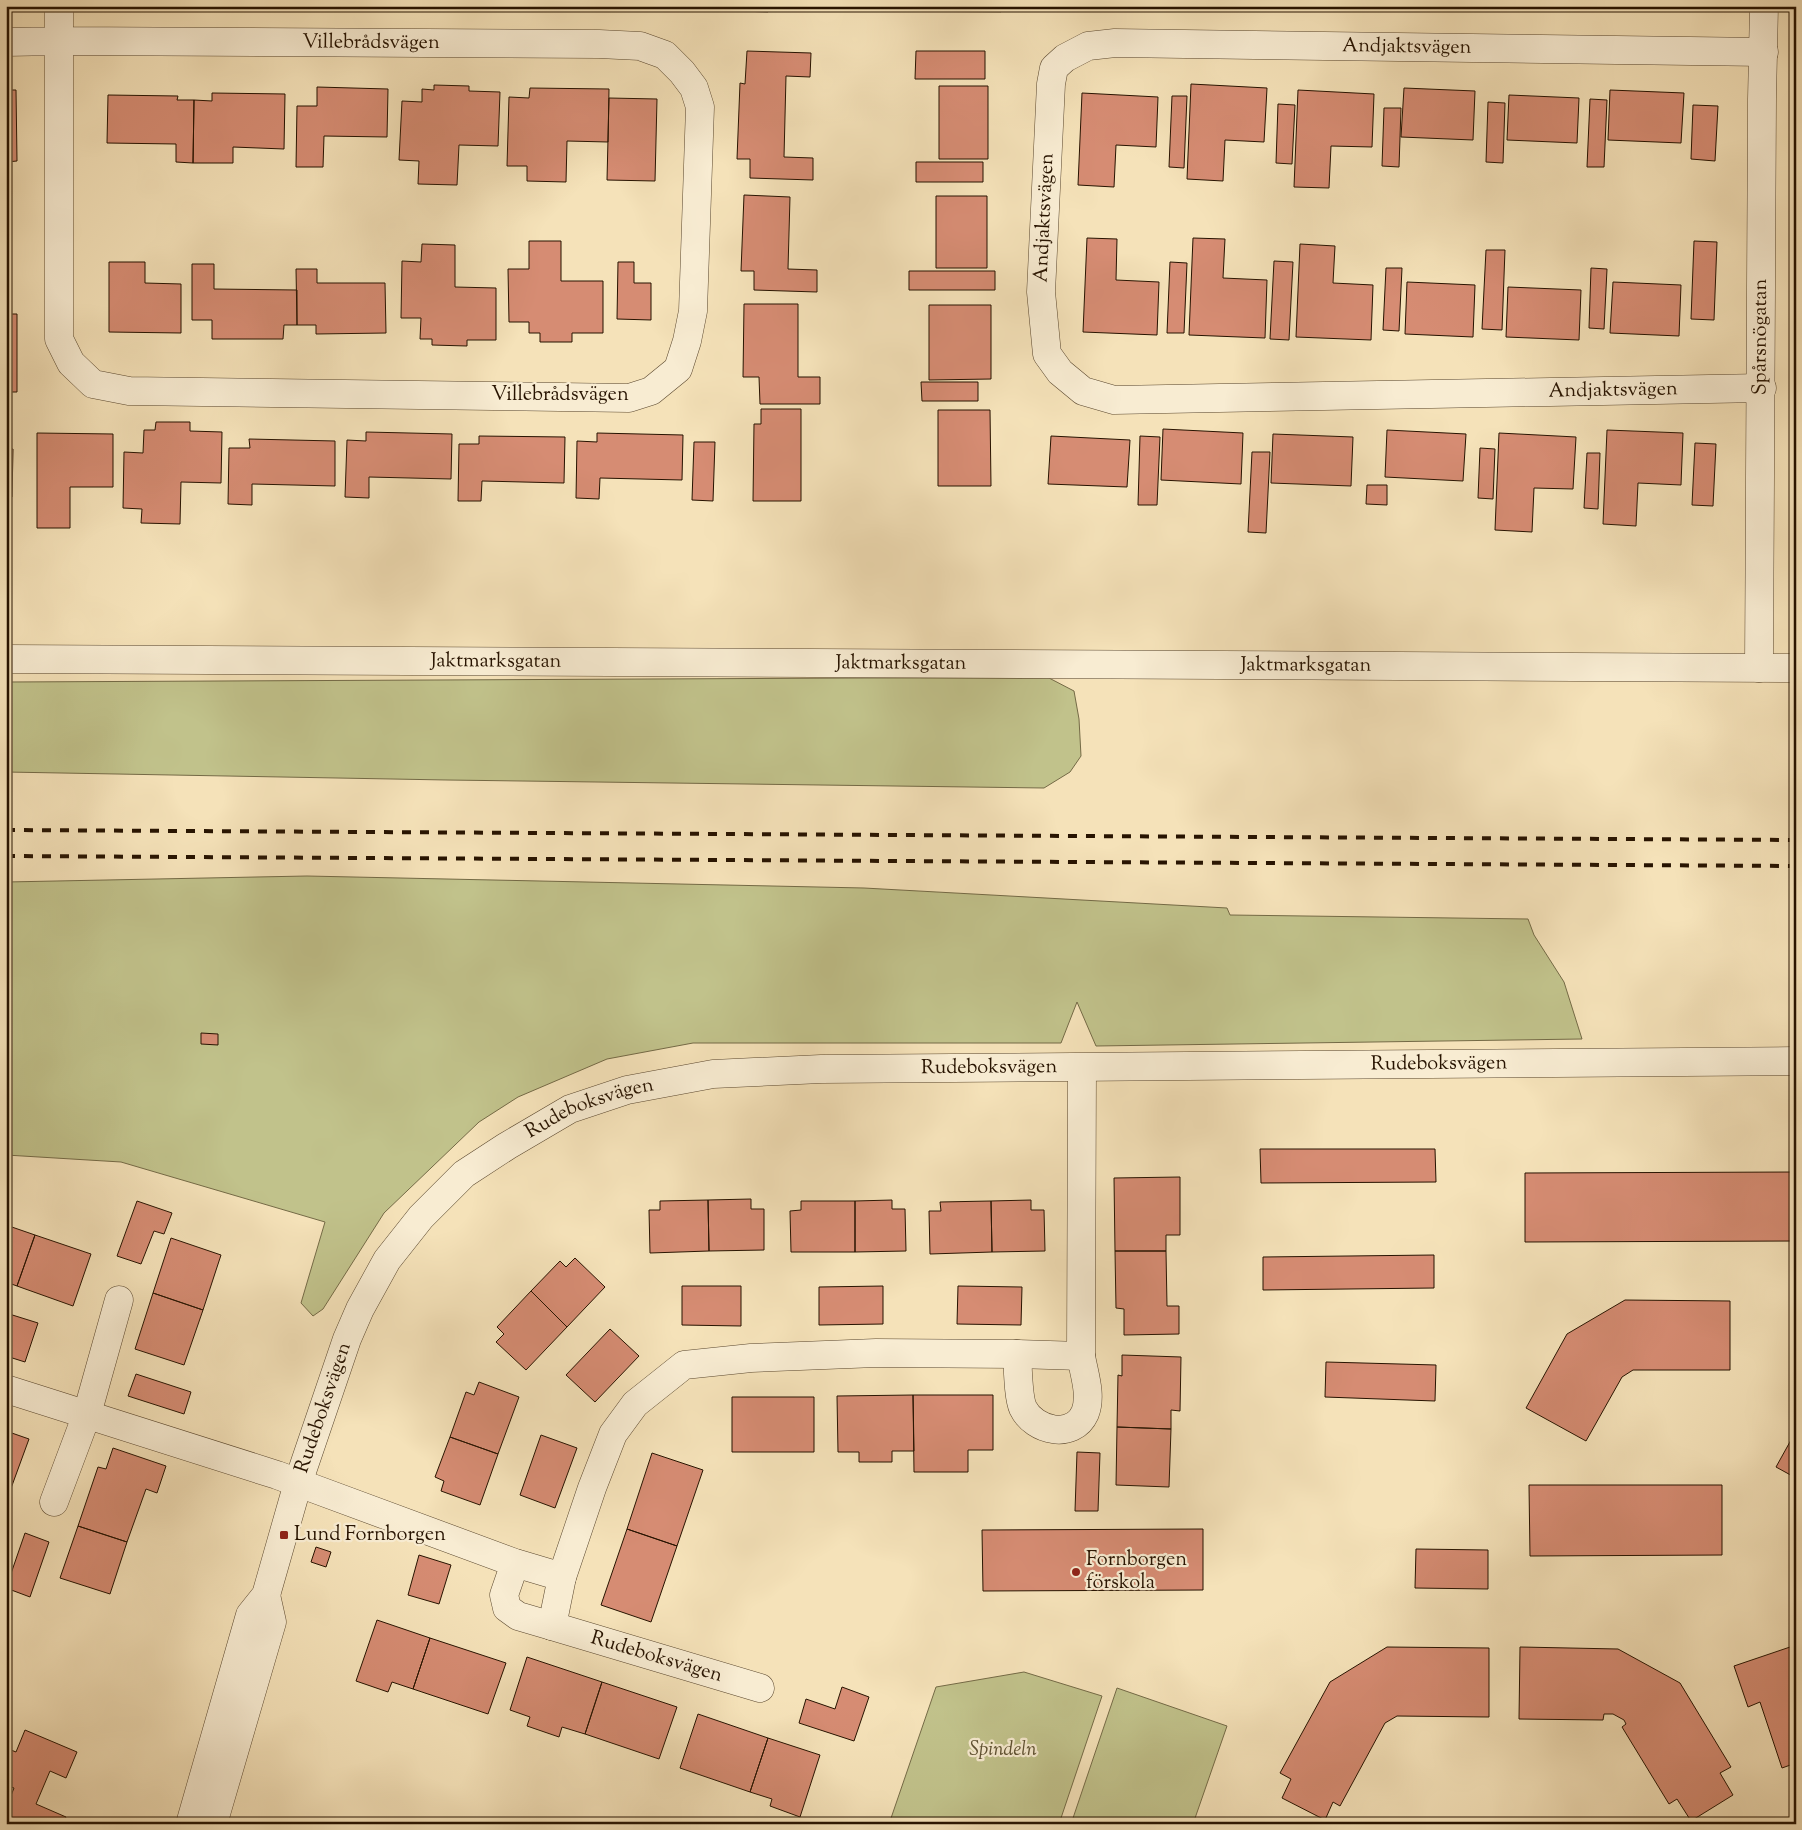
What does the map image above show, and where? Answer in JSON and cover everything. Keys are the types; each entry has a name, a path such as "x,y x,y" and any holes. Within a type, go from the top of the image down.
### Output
{"street":[{"path":"59,6 59,41"},
{"name":"Spårsnögatan","path":"1759,668 1764,6"},
{"name":"Villebrådsvägen","path":"6,42 59,41 600,44 640,46 665,55 682,72 694,88 700,107 693,310 687,341 678,369 651,390 629,398 129,391 93,384 71,363 59,339 59,41"},
{"name":"Andjaktsvägen","path":"1762,388 1114,400 1084,391 1060,372 1047,354 1041,292 1051,84 1054,68 1065,58 1088,46 1115,43 1764,52"},
{"name":"Jaktmarksgatan","path":"6,659 1796,668"},
{"name":"Rudeboksvägen","path":"190,1824 250,1614 266,1595 298,1482 346,1339 386,1260 421,1217 464,1174 570,1109 627,1090 713,1074 821,1069 1796,1061"},
{"name":"Rudeboksvägen","path":"1017,1354 1022,1406 1028,1416 1050,1429 1064,1430 1075,1425 1085,1414 1088,1396 1081,1356 1082,1068"},
{"path":"54,1502 88,1414 119,1300"},
{"path":"552,1626 562,1577 592,1488 613,1434 635,1404 684,1365 751,1358 876,1353 1081,1356"},
{"name":"Rudeboksvägen","path":"6,1389 298,1482 516,1563 562,1577"},
{"name":"Rudeboksvägen","path":"516,1563 504,1595 507,1608 518,1616 760,1688"},
{"name":"Rudeboksvägen","path":"213,1824 272,1622 266,1595"}],"green space":[{"path":"718,6 1001,6 1001,12 718,9"},
{"path":"1049,678 1074,691 1079,719 1081,756 1070,772 1044,788 6,772 6,682"},
{"path":"307,876 864,888 1227,908 1230,915 1528,919 1534,935 1564,982 1582,1039 1096,1046 1077,1002 1061,1043 693,1043 607,1059 518,1097 479,1122 384,1213 323,1309 313,1316 301,1303 325,1222 121,1162 6,1155 6,882"},
{"name":"Spindeln","path":"1024,1672 1102,1696 1059,1824 889,1824 936,1687"},
{"path":"1117,1688 1227,1726 1193,1824 1071,1824"}],"building":[{"path":"741,6 768,6 768,12 741,11"},
{"path":"1509,6 1572,6 1572,9"},
{"path":"747,51 811,53 810,77 786,76 784,157 813,158 813,180 750,178 750,159 737,159 740,83 745,84"},
{"path":"916,51 985,51 985,79 915,79"},
{"path":"1191,84 1267,88 1264,142 1225,140 1223,181 1187,179"},
{"path":"434,85 469,86 469,91 500,92 498,146 459,145 457,185 418,184 419,161 399,160 402,101 422,102 422,89 434,90"},
{"path":"939,86 988,86 988,159 939,159"},
{"path":"317,87 388,89 387,137 324,136 323,167 296,167 297,106 317,106"},
{"path":"530,88 609,89 608,142 567,141 566,182 527,181 527,166 507,166 509,97 529,98"},
{"path":"1404,88 1475,91 1473,140 1401,137"},
{"path":"6,90 16,90 17,161 6,162"},
{"path":"1298,90 1374,94 1372,147 1331,146 1329,188 1294,187"},
{"path":"1610,90 1684,93 1681,143 1608,140"},
{"path":"212,93 285,94 284,149 233,147 233,163 193,163 194,100 212,101"},
{"path":"1082,93 1158,97 1156,147 1116,145 1114,187 1078,185"},
{"path":"108,95 178,96 177,100 194,100 193,163 176,162 176,144 107,143"},
{"path":"1509,95 1579,98 1577,143 1507,140"},
{"path":"1172,96 1187,96 1184,168 1169,167"},
{"path":"609,98 657,99 655,181 607,180"},
{"path":"1590,99 1607,100 1604,167 1587,167"},
{"path":"1488,102 1505,103 1503,163 1486,162"},
{"path":"1278,104 1295,105 1292,164 1276,163"},
{"path":"1693,105 1718,106 1715,161 1691,159"},
{"path":"1384,108 1401,108 1399,167 1382,166"},
{"path":"916,162 983,162 983,182 916,182"},
{"path":"744,195 790,197 788,269 817,270 817,292 754,290 754,271 741,271"},
{"path":"936,196 987,196 987,268 936,268"},
{"path":"6,209 10,209 10,287 6,287"},
{"path":"1087,238 1117,239 1116,280 1159,282 1157,335 1083,332"},
{"path":"1193,238 1225,239 1223,278 1267,280 1265,338 1189,335"},
{"path":"529,241 561,241 561,281 603,281 603,333 572,333 572,342 540,342 540,333 529,333 529,322 509,322 508,269 529,269"},
{"path":"1694,241 1717,242 1714,320 1691,319"},
{"path":"422,244 455,245 455,287 496,288 496,340 467,340 467,346 432,345 432,339 420,339 421,318 401,318 402,261 421,262"},
{"path":"1300,244 1335,246 1333,283 1373,285 1371,340 1296,337"},
{"path":"1486,250 1505,250 1502,330 1482,329"},
{"path":"1274,261 1293,262 1289,340 1270,339"},
{"path":"109,262 145,262 145,283 181,284 181,333 109,332"},
{"path":"618,262 634,262 634,283 651,283 651,320 617,319"},
{"path":"1170,262 1187,263 1184,333 1167,333"},
{"path":"192,264 214,264 214,289 297,290 297,325 284,325 283,339 212,339 212,320 192,320"},
{"path":"1386,268 1402,268 1399,331 1383,330"},
{"path":"1591,268 1607,269 1604,329 1589,328"},
{"path":"296,269 317,269 317,283 385,283 386,333 316,334 316,325 297,325"},
{"path":"909,271 995,271 995,290 909,290"},
{"path":"1407,282 1475,285 1473,337 1405,334"},
{"path":"1613,282 1681,285 1679,336 1610,333"},
{"path":"1508,287 1581,290 1579,340 1506,337"},
{"path":"744,304 798,304 798,377 820,377 820,404 760,404 759,377 743,377"},
{"path":"929,305 991,305 991,379 929,380"},
{"path":"6,314 17,314 17,392 6,392"},
{"path":"921,382 978,382 978,401 922,401"},
{"path":"761,409 801,409 801,501 753,501 754,424 761,424"},
{"path":"938,410 990,410 991,486 938,486"},
{"path":"156,422 190,422 190,431 222,432 221,483 181,482 180,524 141,523 142,509 123,508 124,452 143,453 144,430 155,430"},
{"path":"1163,429 1243,433 1241,484 1161,480"},
{"path":"1387,430 1466,434 1463,481 1385,477"},
{"path":"1607,430 1683,433 1681,485 1638,483 1636,526 1603,524"},
{"path":"366,432 452,434 451,479 369,477 369,498 345,497 347,440 366,441"},
{"path":"37,433 113,434 113,487 70,487 70,528 37,528"},
{"path":"597,433 683,435 682,480 600,478 599,499 576,498 577,441 597,442"},
{"path":"1499,433 1576,437 1573,489 1534,488 1532,532 1495,530"},
{"path":"1273,434 1353,437 1351,486 1271,483"},
{"path":"479,436 565,437 564,483 482,481 481,501 458,501 459,444 479,444"},
{"path":"1051,436 1130,440 1127,487 1048,484"},
{"path":"1140,436 1160,437 1157,505 1138,505"},
{"path":"249,439 335,441 335,486 252,484 252,505 228,504 229,448 250,448"},
{"path":"694,442 715,442 713,501 692,500"},
{"path":"1695,443 1716,444 1713,506 1692,505"},
{"path":"1480,448 1495,449 1493,499 1478,498"},
{"path":"6,449 13,449 12,497 6,497"},
{"path":"1252,452 1270,452 1266,533 1248,532"},
{"path":"1587,453 1600,453 1598,509 1584,508"},
{"path":"1367,485 1387,485 1387,505 1366,504"},
{"path":"201,1033 218,1034 218,1045 201,1044"},
{"path":"1260,1149 1435,1149 1436,1182 1261,1183"},
{"path":"1796,1172 1796,1241 1525,1242 1525,1173"},
{"path":"1180,1177 1180,1235 1166,1235 1166,1251 1115,1251 1114,1178"},
{"path":"751,1199 751,1209 764,1209 764,1250 709,1251 708,1200"},
{"path":"708,1200 709,1251 650,1253 649,1210 660,1210 660,1201"},
{"path":"892,1200 892,1209 905,1209 906,1251 855,1252 855,1201"},
{"path":"1031,1200 1031,1210 1044,1210 1045,1251 992,1252 991,1201"},
{"path":"137,1201 172,1213 164,1234 154,1231 141,1264 117,1256"},
{"path":"801,1201 855,1201 855,1252 791,1252 790,1211 801,1210"},
{"path":"991,1201 992,1252 930,1254 929,1211 941,1211 940,1202"},
{"path":"6,1225 35,1235 17,1286 6,1282"},
{"path":"35,1235 91,1254 73,1306 17,1286"},
{"path":"171,1238 221,1255 203,1310 153,1293"},
{"path":"1115,1251 1166,1251 1167,1306 1179,1306 1179,1334 1124,1335 1124,1309 1116,1308"},
{"path":"1434,1255 1434,1288 1263,1290 1263,1257"},
{"path":"575,1258 605,1287 567,1327 531,1291 560,1261 566,1267"},
{"path":"682,1286 741,1286 741,1326 682,1325"},
{"path":"883,1286 883,1324 819,1325 819,1287"},
{"path":"958,1286 1022,1287 1021,1325 957,1324"},
{"path":"531,1291 567,1327 526,1370 496,1342 504,1334 497,1327"},
{"path":"153,1293 203,1310 184,1365 135,1349"},
{"path":"1625,1300 1730,1301 1730,1370 1633,1370 1622,1377 1586,1441 1526,1408 1567,1334"},
{"path":"6,1313 38,1323 25,1362 6,1356"},
{"path":"610,1329 639,1356 595,1402 566,1375"},
{"path":"1122,1355 1181,1357 1180,1411 1171,1410 1171,1429 1117,1427 1118,1375 1122,1376"},
{"path":"1326,1362 1436,1365 1435,1401 1325,1397"},
{"path":"136,1374 191,1392 184,1414 128,1396"},
{"path":"479,1382 519,1397 498,1454 450,1437 466,1392 474,1395"},
{"path":"913,1395 914,1451 892,1451 892,1462 859,1462 859,1452 838,1452 837,1396"},
{"path":"913,1395 993,1395 993,1450 968,1450 968,1472 914,1472"},
{"path":"732,1397 814,1397 814,1452 732,1452"},
{"path":"1117,1427 1171,1429 1169,1487 1116,1485"},
{"path":"6,1431 29,1439 10,1491 6,1489"},
{"path":"1796,1431 1796,1478 1776,1467"},
{"path":"541,1435 577,1448 555,1508 520,1495"},
{"path":"450,1437 498,1454 480,1505 441,1491 444,1481 435,1477"},
{"path":"113,1448 166,1466 157,1493 146,1489 127,1542 78,1526 98,1467 106,1469"},
{"path":"1077,1452 1100,1453 1098,1511 1075,1511"},
{"path":"652,1453 703,1470 677,1546 627,1529"},
{"path":"1529,1485 1722,1485 1722,1555 1530,1556"},
{"path":"78,1526 127,1542 110,1594 60,1578"},
{"path":"627,1529 677,1546 651,1622 601,1605"},
{"path":"1203,1529 1203,1590 983,1591 982,1530"},
{"path":"25,1533 49,1542 30,1597 6,1588"},
{"path":"316,1547 331,1552 326,1567 311,1562"},
{"path":"1416,1549 1488,1550 1488,1589 1415,1588"},
{"path":"419,1555 451,1565 439,1604 408,1595"},
{"path":"377,1620 430,1638 413,1689 392,1682 388,1692 356,1681"},
{"path":"430,1638 506,1663 488,1714 413,1689"},
{"path":"1796,1645 1796,1763 1782,1768 1760,1702 1748,1707 1734,1666"},
{"path":"1387,1647 1489,1648 1489,1717 1397,1716 1385,1723 1340,1806 1333,1802 1325,1820 1282,1798 1291,1779 1280,1773 1330,1682"},
{"path":"1520,1647 1618,1649 1680,1683 1731,1767 1720,1773 1733,1795 1691,1821 1677,1799 1669,1804 1622,1727 1626,1724 1624,1720 1613,1714 1604,1714 1603,1720 1519,1719"},
{"path":"527,1657 602,1682 585,1734 562,1727 559,1737 527,1726 530,1717 510,1710"},
{"path":"602,1682 677,1707 659,1759 585,1734"},
{"path":"842,1687 869,1697 854,1741 799,1723 806,1699 835,1709"},
{"path":"698,1714 768,1738 750,1792 680,1768"},
{"path":"25,1730 77,1752 66,1778 50,1771 36,1804 66,1817 63,1824 23,1824 6,1817 6,1808 14,1788 6,1785 6,1748 16,1752"},
{"path":"768,1738 820,1755 800,1817 770,1806 772,1799 750,1792"}],"railway":[{"path":"6,830 1796,840"},
{"path":"6,856 1796,866"}],"place":[{"name":"Lund Fornborgen","path":"284,1535"},
{"name":"Fornborgen förskola","path":"1076,1572"}]}
